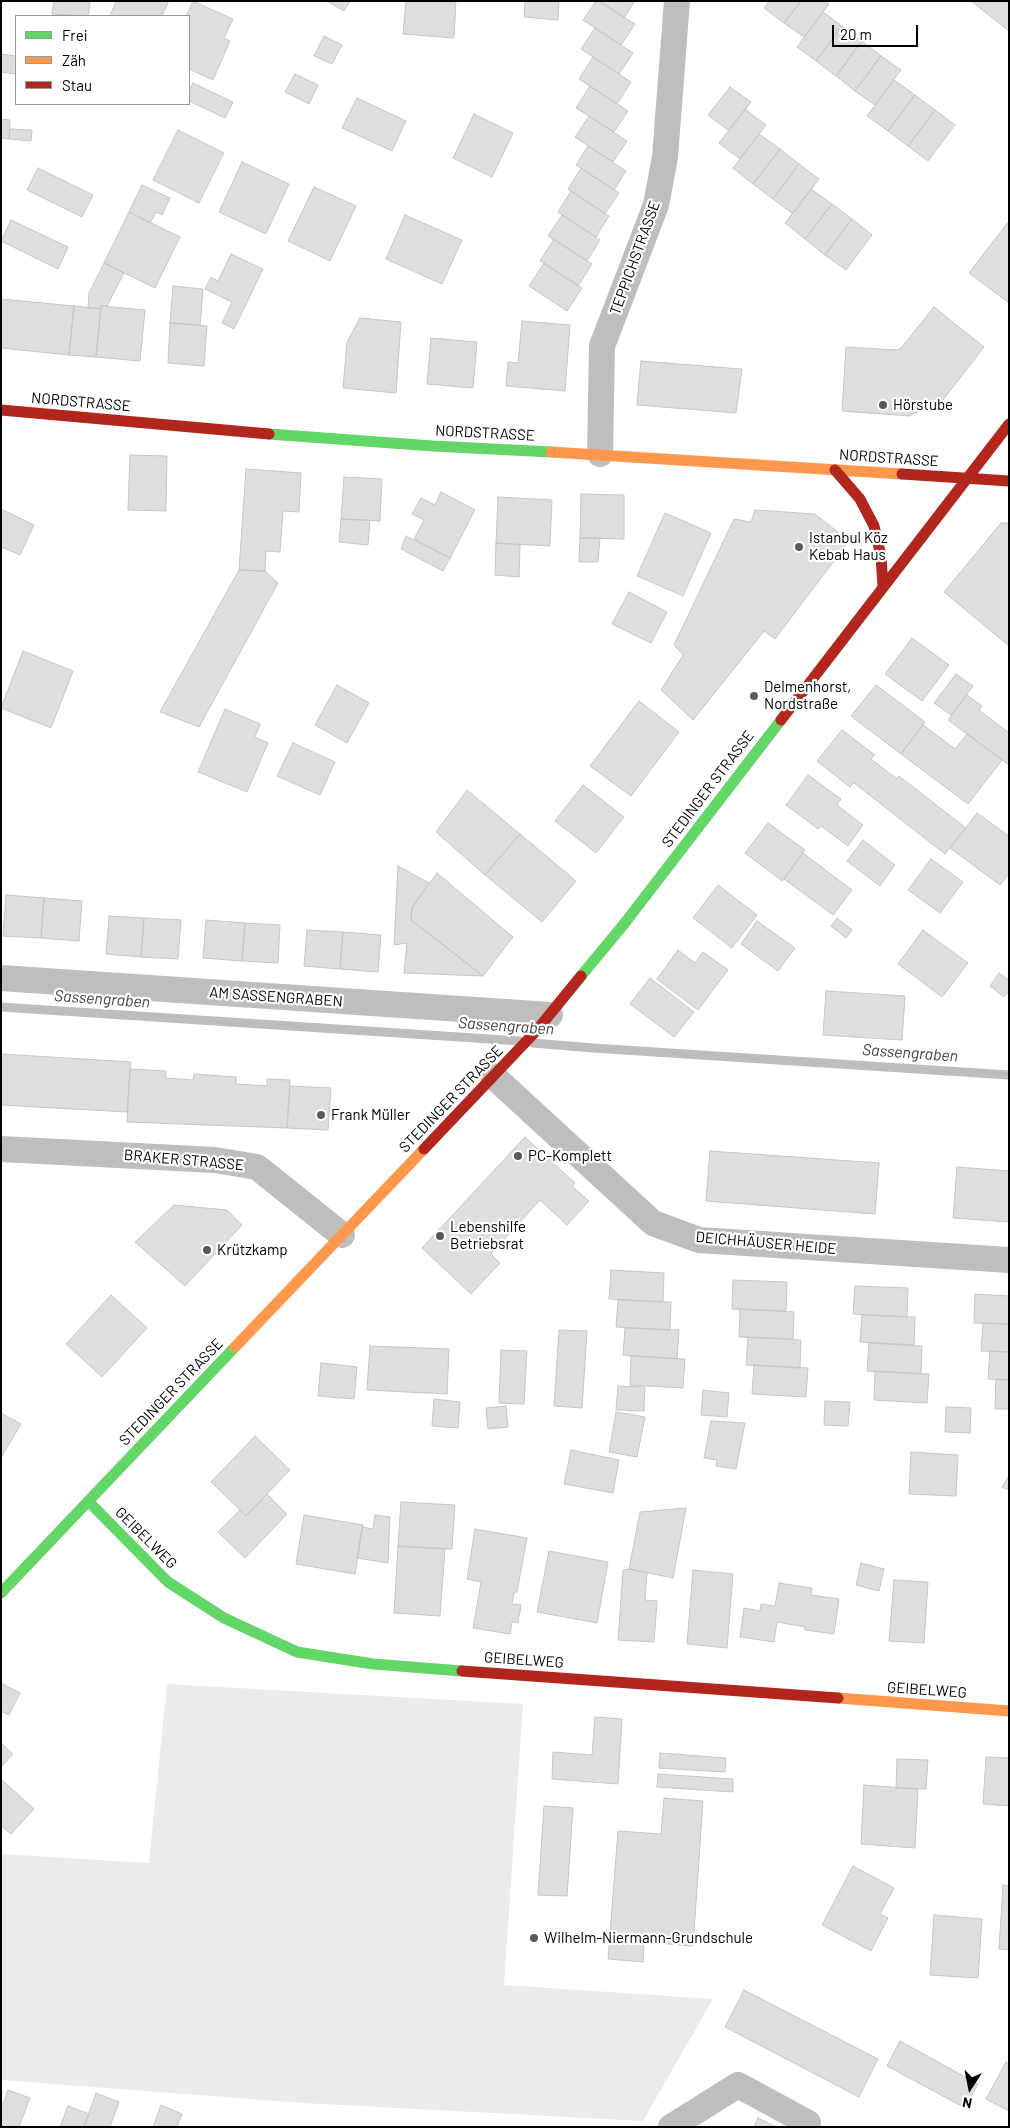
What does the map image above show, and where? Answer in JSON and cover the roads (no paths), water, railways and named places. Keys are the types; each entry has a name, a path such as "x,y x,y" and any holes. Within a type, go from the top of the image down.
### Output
{"street":[{"name":"TEPPICHSTRASSE","path":"600,454 602,346 656,206 665,157 678,1"},
{"name":"NORDSTRASSE","path":"3,414 433,446 600,454 1009,482"},
{"name":"STEDINGER STRASSE","path":"1,1593 544,1022 630,917 1009,424"},
{"path":"835,470 860,499 874,526 881,556 883,587"},
{"name":"AM SASSENGRABEN","path":"1,978 544,1022"},
{"name":"DEICHHÄUSER HEIDE","path":"493,1076 653,1223 699,1240 1009,1260"},
{"name":"BRAKER STRASSE","path":"1,1148 216,1160 256,1167 342,1235"},
{"name":"GEIBELWEG","path":"88,1501 168,1582 224,1618 297,1652 372,1664 1009,1711"},
{"path":"671,2127 738,2085 808,2123"}],"waterway":[{"name":"Sassengraben","path":"1,1007 520,1041"},
{"name":"Sassengraben","path":"533,1043 1009,1075"}],"place":[{"name":"Hörstube","path":"883,405"},
{"name":"Istanbul Köz Kebab Haus","path":"799,547"},
{"name":"Delmenhorst, Nordstraße","path":"754,696"},
{"name":"Frank Müller","path":"321,1115"},
{"name":"PC-Komplett","path":"518,1156"},
{"name":"Lebenshilfe Betriebsrat","path":"440,1236"},
{"name":"Krützkamp","path":"207,1250"},
{"name":"Wilhelm-Niermann-Grundschule","path":"534,1938"}]}
